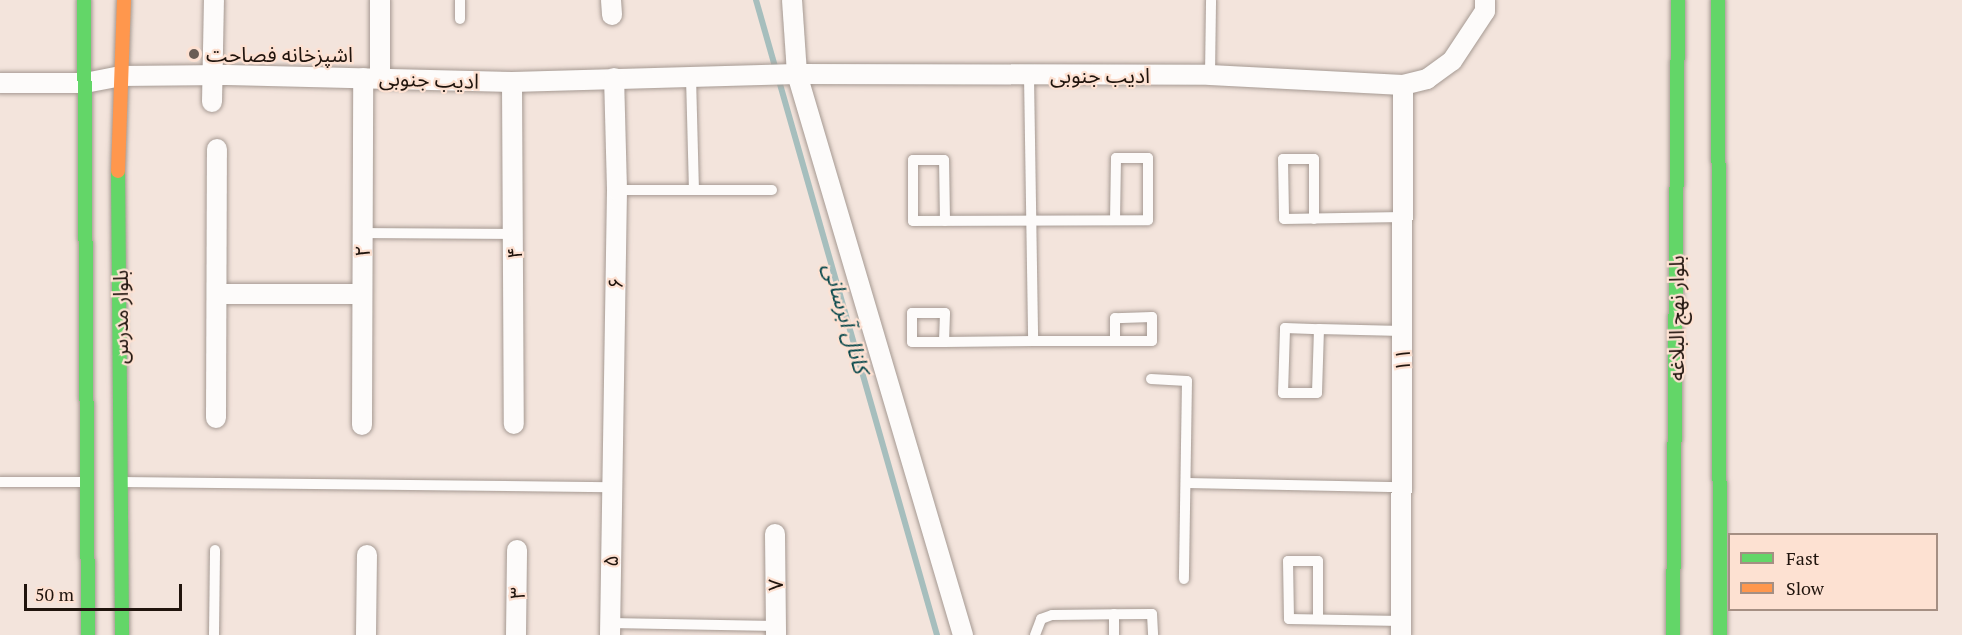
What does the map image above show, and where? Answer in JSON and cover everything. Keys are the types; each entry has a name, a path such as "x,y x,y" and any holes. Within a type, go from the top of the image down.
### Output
{"street":[{"name":"بلوار مدرس","path":"84,0 88,635"},
{"name":"بلوار مدرس","path":"122,635 120,76 124,0"},
{"path":"212,102 214,0"},
{"name":"۲","path":"362,425 362,233 372,77 380,0"},
{"path":"792,0 797,74 963,635"},
{"path":"1403,85 1427,79 1452,61 1485,11 1485,0"},
{"name":"بلوار نهج البلاغه","path":"1673,635 1678,0"},
{"path":"1719,0 1720,635"},
{"name":"ادیب جنوبی","path":"85,83 120,76 372,77 512,82 797,74 1210,75 1403,85"},
{"name":"۶","path":"611,487 617,190 614,78"},
{"name":"۴","path":"512,82 514,424"},
{"path":"0,83 85,83"},
{"name":"۱۱","path":"1401,628 1403,85"},
{"path":"216,418 217,149"},
{"path":"217,294 362,294"},
{"path":"86,482 121,482"},
{"name":"۵","path":"610,629 611,487"},
{"name":"۷","path":"775,534 776,631"},
{"name":"۳","path":"516,635 517,550"},
{"path":"366,635 367,555"}],"lane":[{"path":"460,0 460,19"},
{"path":"1210,75 1211,0"},
{"path":"1029,76 1033,342"},
{"path":"691,77 694,190"},
{"path":"945,221 944,160 913,160 913,221 945,221 1031,220 1115,220 1148,220 1148,158 1116,158 1115,220"},
{"path":"1314,219 1314,159 1284,159 1284,219 1314,219 1403,217"},
{"path":"617,190 772,190"},
{"path":"362,233 514,234"},
{"path":"1318,329 1317,393 1283,393 1285,328 1402,331"},
{"path":"944,342 1115,341"},
{"path":"1151,380 1187,381 1184,579"},
{"path":"0,482 86,482"},
{"path":"121,482 611,487"},
{"path":"1187,483 1401,487"},
{"path":"214,635 215,550"},
{"path":"1318,619 1318,561 1288,561 1289,619 1318,619 1401,628"},
{"path":"1035,635 1041,619 1052,615 1114,614 1152,614 1153,635"},
{"path":"1114,614 1114,635"},
{"path":"610,629 776,631"}],"waterway":[{"name":"کانال آبرسانی","path":"756,0 937,635"}],"traffic: fast":[{"path":"84,0 88,635"},
{"path":"1673,635 1678,0"},
{"path":"1718,0 1720,635"},
{"path":"118,171 122,635"}],"traffic: slow":[{"path":"118,171 124,0"}],"place":[{"name":"اشپزخانه فصاحت","path":"194,54"}]}
